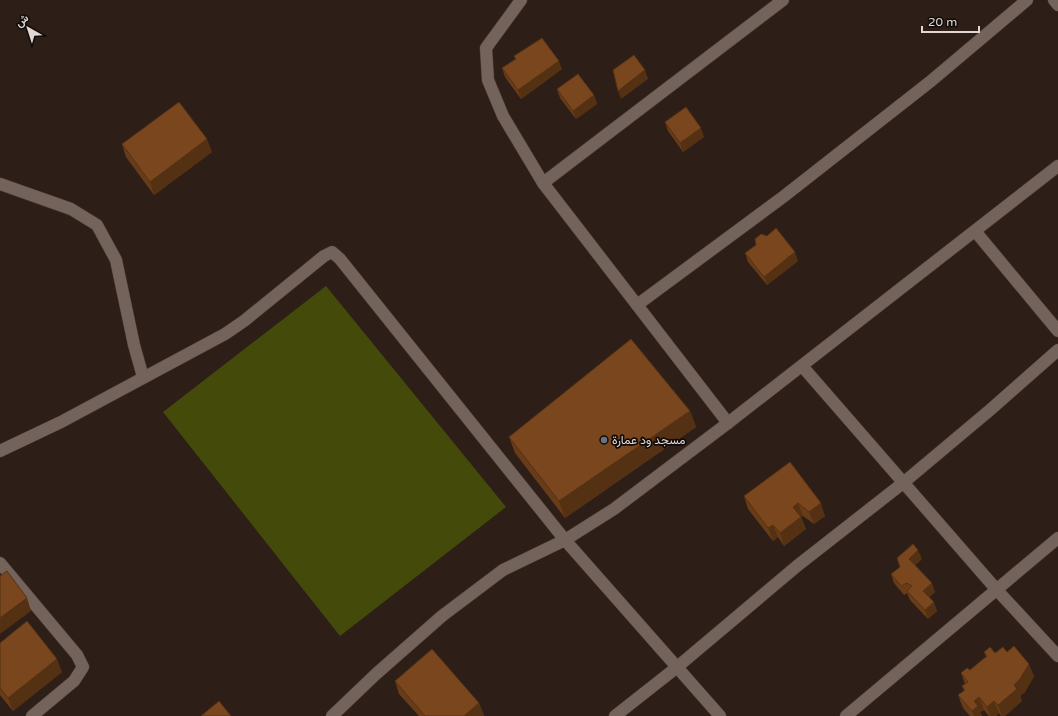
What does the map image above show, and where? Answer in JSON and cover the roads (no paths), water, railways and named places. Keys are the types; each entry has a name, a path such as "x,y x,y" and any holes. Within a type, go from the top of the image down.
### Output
{"street":[{"path":"521,0 486,48 488,80 504,116 543,183 728,423"},
{"path":"543,183 783,0"},
{"path":"637,305 789,193 931,81 1027,0"},
{"path":"1054,0 1058,5"},
{"path":"332,716 376,674 442,616 503,570 565,540 614,509 802,366 1058,166"},
{"path":"0,184 71,209 97,225 116,260 134,345 143,377"},
{"path":"975,231 1058,331"},
{"path":"0,451 61,422 225,334 244,321 324,256 332,252 340,259 422,364 565,540 676,668 720,716"},
{"path":"615,716 676,668 797,566 903,482 990,410 1058,350"},
{"path":"802,366 996,589 1058,656"},
{"path":"846,716 1058,538"},
{"path":"0,563 77,655 83,667 74,681 32,716"}],"place":[{"name":"مسجد ود عمارة","path":"604,440"}]}
